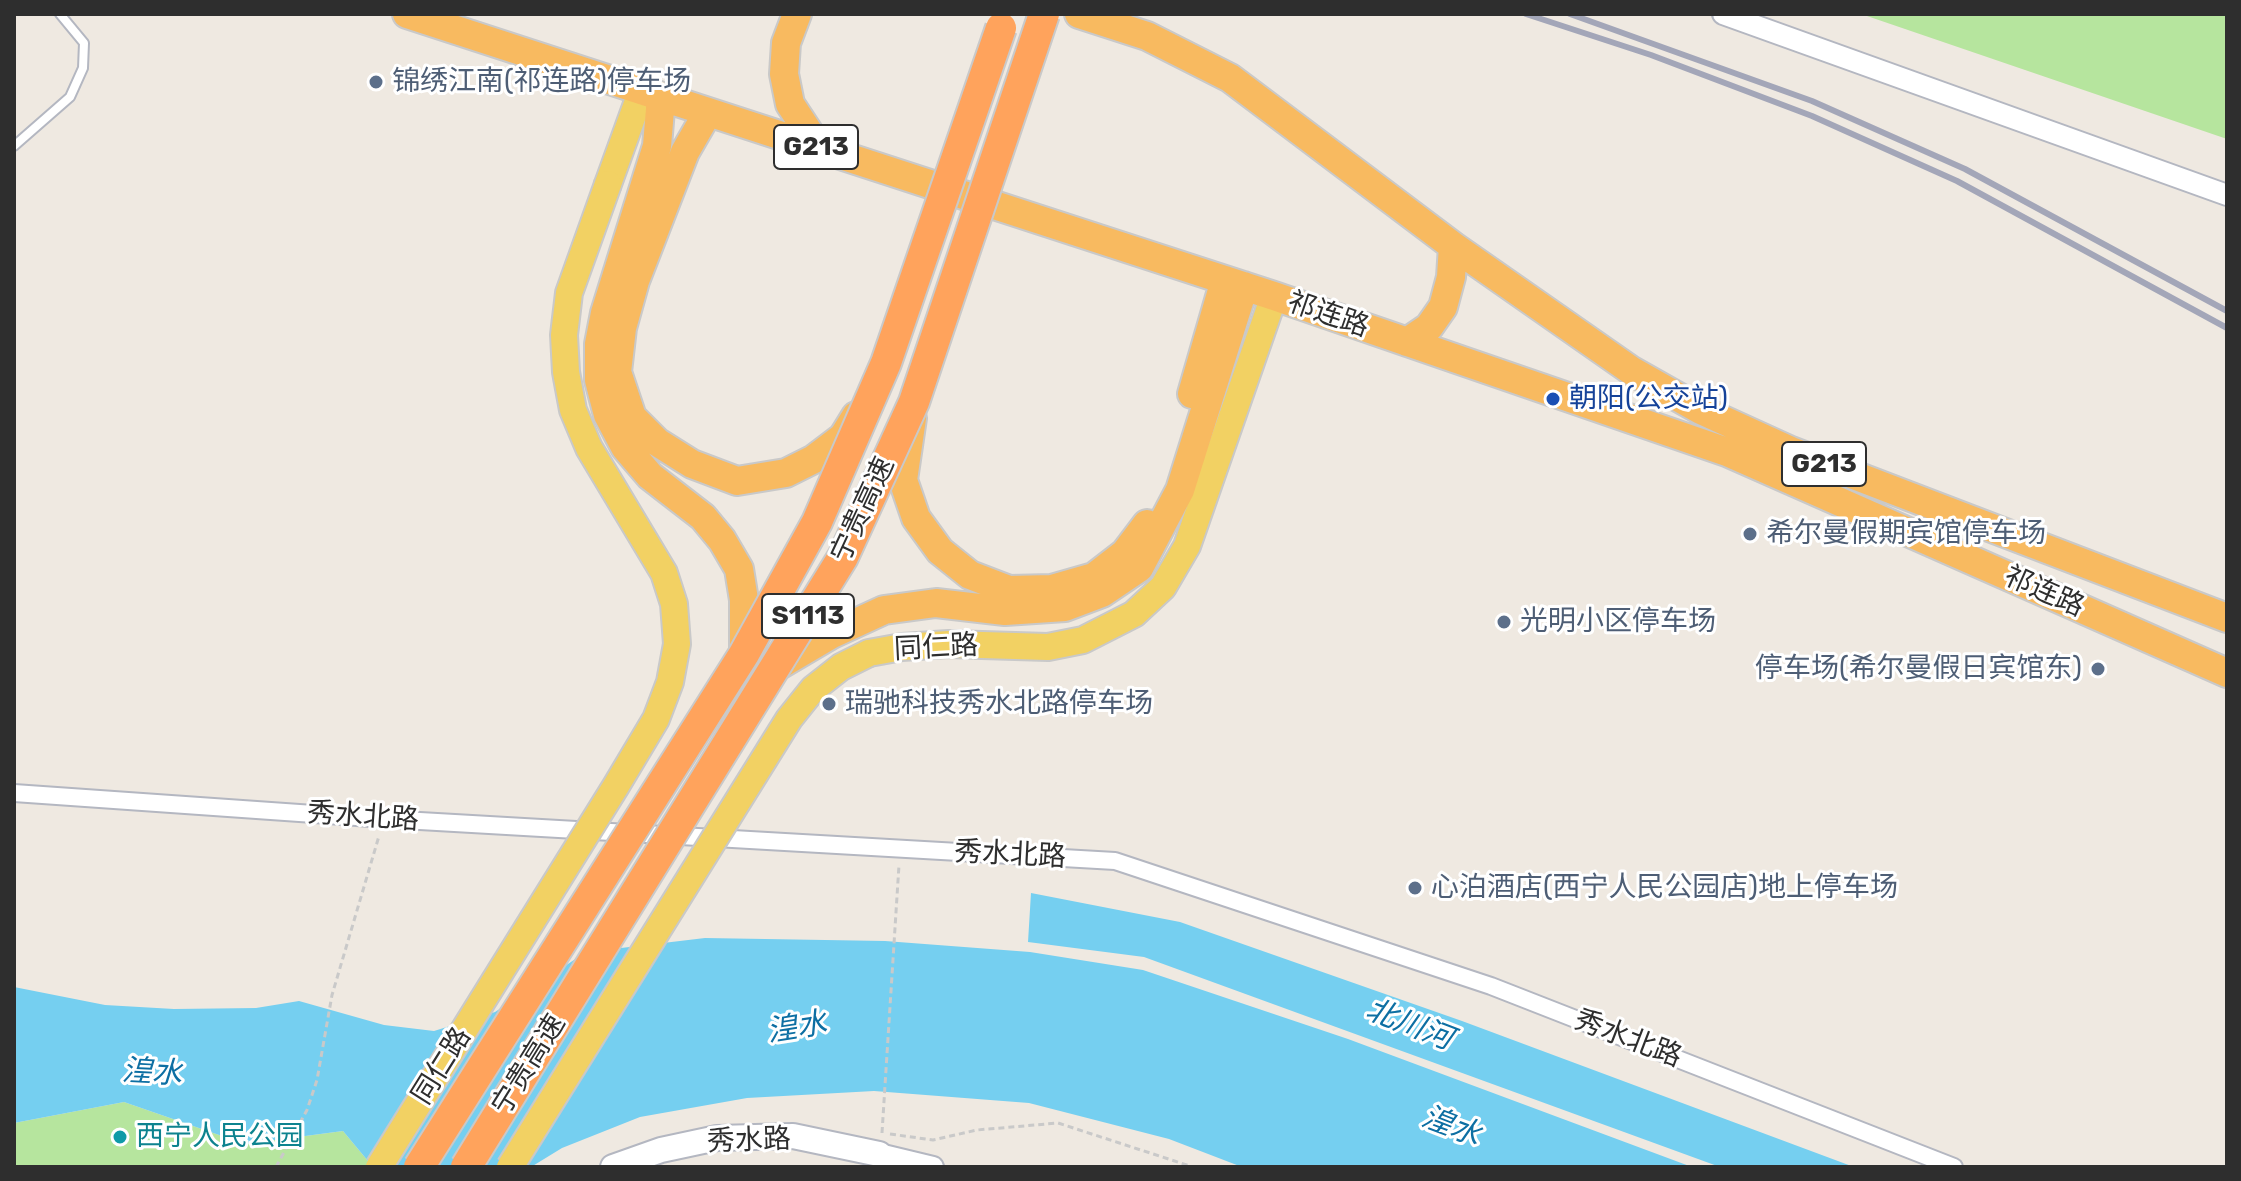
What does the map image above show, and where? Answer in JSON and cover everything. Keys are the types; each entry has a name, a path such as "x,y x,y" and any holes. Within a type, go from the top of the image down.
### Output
{"highway":[{"name":"祁连路","path":"407,14 1274,296 1727,452 2227,673"},
{"path":"797,14 786,43 784,74 790,104 819,148"},
{"name":"宁贵高速","path":"466,1167 843,557 914,402 1044,14"},
{"name":"祁连路","path":"1079,14 1147,36 1230,78 1453,246 1632,371 1701,410 1791,451 2227,618"},
{"name":"宁贵高速","path":"419,1167 744,654 817,522 886,363 1001,28"},
{"path":"651,94 657,146 605,313 599,344 599,380 608,415 625,447 672,495 703,517 722,540 739,569 744,600 744,654"},
{"path":"708,112 685,152 635,281 622,328 617,372 632,417 657,442 692,464 737,481 786,473 814,459 843,437 886,363"},
{"path":"1407,342 1429,327 1443,307 1451,277 1453,246"},
{"path":"776,667 832,634 884,610 936,603 1007,600 1094,577 1125,553 1143,532 1234,283"},
{"path":"914,402 903,480 916,518 940,551 1007,600"}],"main road":[{"name":"同仁路","path":"379,1167 616,786 656,719 670,682 677,644 674,604 664,573 589,448 573,410 566,372 564,335 569,293 608,184 651,94"},
{"name":"同仁路","path":"510,1167 789,719 813,689 841,667 869,653 902,647 949,644 1048,647 1083,640 1134,614 1163,587 1187,546 1274,296"},
{"name":"秀水路","path":"613,1167 661,1150 717,1138 793,1136 880,1144"}],"street":[{"path":"1723,14 2227,195"},
{"name":"秀水北路","path":"14,793 385,819 1115,861 1491,986 1954,1167"},
{"name":"秀水路","path":"880,1144 933,1167"}],"lane":[{"path":"14,146 70,97 83,68 84,43 60,14"}],"path":[{"path":"276,1167 307,1110 317,1080 332,995 385,819"},
{"path":"886,1110 901,850"},
{"path":"880,1144 933,1140 977,1130 1058,1123 1193,1167"}],"green space":[{"path":"1860,14 2227,14 2227,139 1867,16"},
{"name":"西宁人民公园","path":"124,1102 245,1144 343,1131 373,1167 14,1167 14,1123"}],"water":[{"name":"北川河","path":"1031,893 1180,922 1462,1021 1854,1167 1720,1167 1144,957 1028,942"},
{"name":"湟水","path":"705,938 885,941 1030,952 1143,970 1348,1039 1692,1167 1242,1167 1169,1139 1029,1103 874,1091 747,1098 640,1117 562,1148 531,1167 373,1167 343,1131 245,1144 124,1102 14,1123 14,987 105,1005 174,1009 256,1008 299,1001 384,1025 434,1031 495,1012 577,958 596,951"}],"railway":[{"path":"1526,14 1651,55 1812,116 1957,181 2227,328"},
{"path":"1570,14 1812,101 1965,169 2227,311"}],"place":[{"name":"锦绣江南(祁连路)停车场","path":"376,82"},
{"name":"朝阳(公交站)","path":"1553,399"},
{"name":"希尔曼假期宾馆停车场","path":"1750,534"},
{"name":"光明小区停车场","path":"1504,622"},
{"name":"停车场(希尔曼假日宾馆东)","path":"2098,669"},
{"name":"瑞驰科技秀水北路停车场","path":"829,704"},
{"name":"心泊酒店(西宁人民公园店)地上停车场","path":"1415,888"},
{"name":"西宁人民公园","path":"120,1137"}]}
